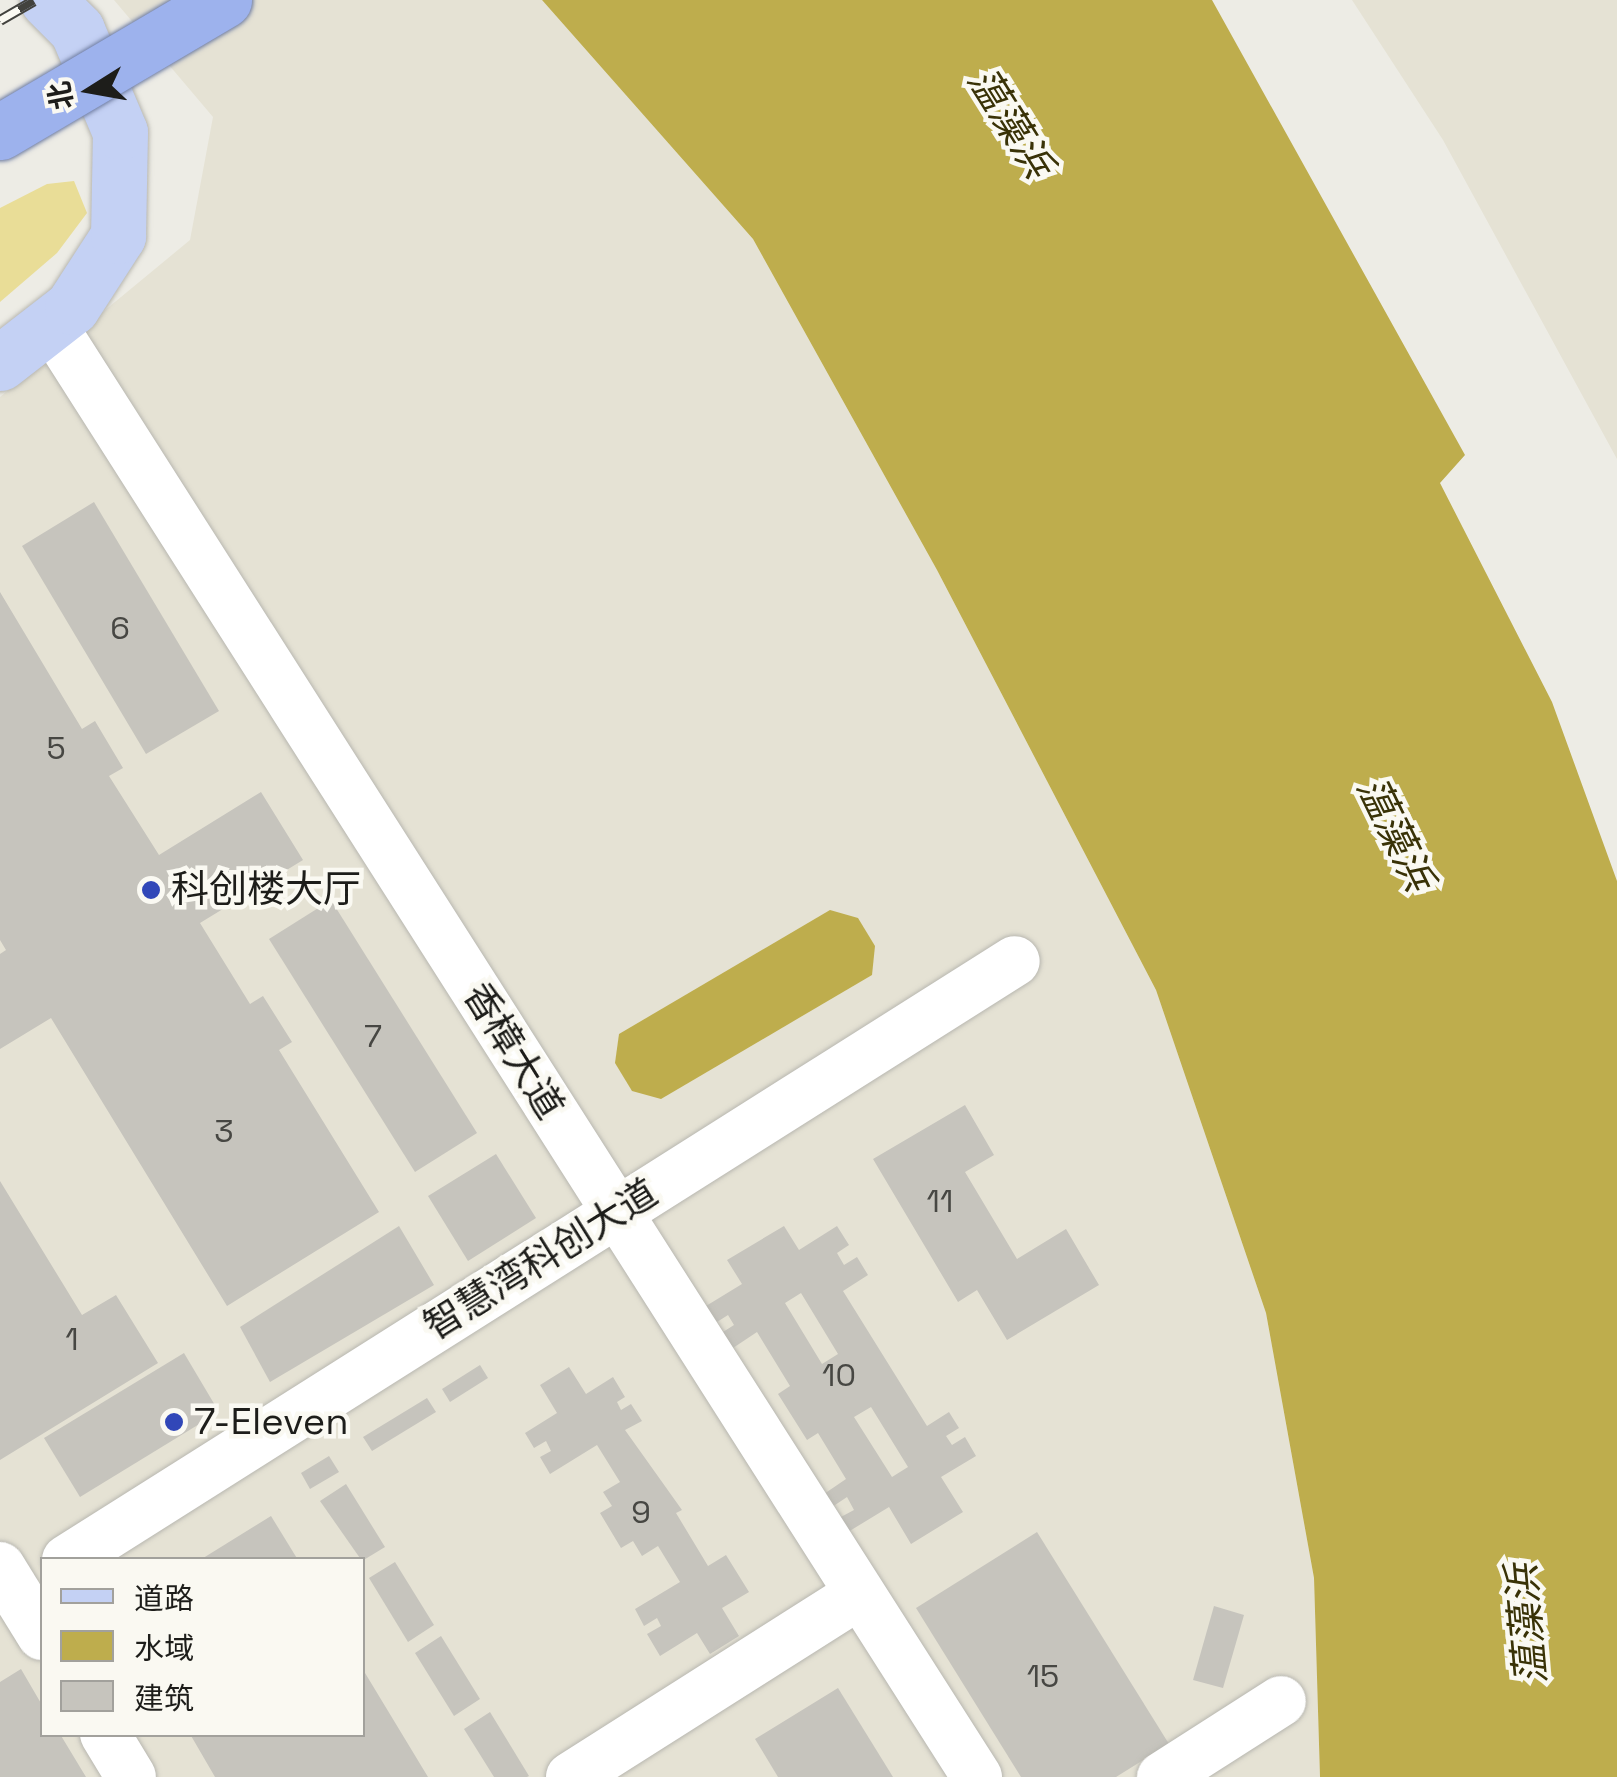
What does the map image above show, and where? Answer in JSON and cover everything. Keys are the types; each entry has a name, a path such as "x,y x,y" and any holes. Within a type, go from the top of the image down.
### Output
{"highway":[{"path":"0,132 224,0"}],"main road":[{"path":"0,363 72,307 118,236 120,132 77,30 46,0"}],"lane":[{"name":"香樟大道","path":"51,324 977,1777"},
{"name":"智慧湾科创大道","path":"71,1557 1015,961"},
{"path":"14,1584 40,1631"},
{"path":"570,1777 858,1595"},
{"path":"1162,1777 1281,1701"},
{"path":"106,1737 131,1777"}],"shaded area":[{"path":"114,0 542,0 753,239 937,570 1156,990 1266,1313 1314,1578 1320,1777 0,1777 0,397 190,240 213,117"},
{"path":"1352,0 1617,0 1617,459 1443,140"},
{"path":"74,181 87,213 57,253 0,302 0,208 47,184"}],"water":[{"name":"蕰藻浜","path":"542,0 1212,0 1465,455 1440,483 1552,702 1617,881 1617,1777 1320,1777 1314,1578 1266,1313 1156,990 937,570 753,239"},
{"path":"830,910 858,918 875,946 872,975 661,1099 632,1091 615,1063 619,1034"}],"building":[{"path":"94,502 219,711 146,754 22,546"},
{"path":"0,592 82,729 95,721 123,768 109,776 159,855 261,792 303,860 200,923 250,1004 263,996 292,1042 279,1050 379,1212 227,1306 51,1018 0,1049 0,954 6,950 0,940"},
{"path":"331,900 477,1133 415,1172 269,939"},
{"path":"965,1105 994,1155 965,1172 1017,1259 1066,1229 1099,1285 1007,1340 977,1290 958,1302 873,1159"},
{"path":"496,1154 536,1218 468,1261 428,1196"},
{"path":"0,1181 82,1315 116,1295 158,1363 0,1460"},
{"path":"399,1226 434,1285 270,1382 240,1327"},
{"path":"784,1226 799,1250 837,1226 849,1245 837,1253 844,1265 857,1257 868,1275 843,1291 927,1426 949,1412 959,1428 946,1436 952,1445 965,1437 976,1456 941,1477 963,1512 911,1544 889,1507 848,1532 839,1518 854,1510 847,1497 832,1507 824,1494 846,1479 818,1433 807,1440 778,1394 790,1386 757,1332 733,1348 723,1332 734,1325 728,1315 717,1322 706,1306 742,1284 727,1260","holes":["801,1293 838,1354 822,1364 785,1303","871,1407 908,1467 892,1477 854,1417"]},
{"path":"184,1353 219,1412 80,1497 44,1438"},
{"path":"480,1365 488,1378 450,1402 442,1389"},
{"path":"569,1367 586,1394 613,1377 625,1397 617,1402 621,1410 631,1404 642,1421 625,1430 682,1510 676,1513 708,1566 726,1555 749,1592 722,1608 739,1636 710,1654 697,1633 660,1656 647,1634 661,1626 657,1618 644,1626 635,1609 680,1582 658,1546 642,1556 633,1541 621,1548 600,1513 612,1506 603,1492 620,1482 597,1445 550,1474 540,1457 551,1451 546,1441 534,1448 525,1433 557,1413 540,1385"},
{"path":"427,1398 436,1412 372,1451 363,1437"},
{"path":"329,1456 339,1472 310,1489 301,1473"},
{"path":"346,1484 385,1547 365,1559 359,1557 320,1501"},
{"path":"271,1516 296,1557 205,1557"},
{"path":"1037,1532 1169,1744 1116,1777 1021,1777 916,1608"},
{"path":"395,1562 434,1625 408,1642 369,1578"},
{"path":"1214,1606 1244,1615 1223,1688 1193,1680"},
{"path":"441,1636 480,1699 454,1716 415,1653"},
{"path":"21,1669 40,1702 40,1737 62,1737 86,1777 0,1777 0,1682"},
{"path":"365,1673 428,1777 215,1777 192,1737 365,1737"},
{"path":"838,1688 893,1777 778,1777 755,1739"},
{"path":"490,1712 529,1776 494,1777 464,1729"}],"railway":[{"path":"0,20 34,0"}],"place":[{"name":"科创楼大厅","path":"151,890"},
{"name":"7-Eleven","path":"174,1422"}]}
